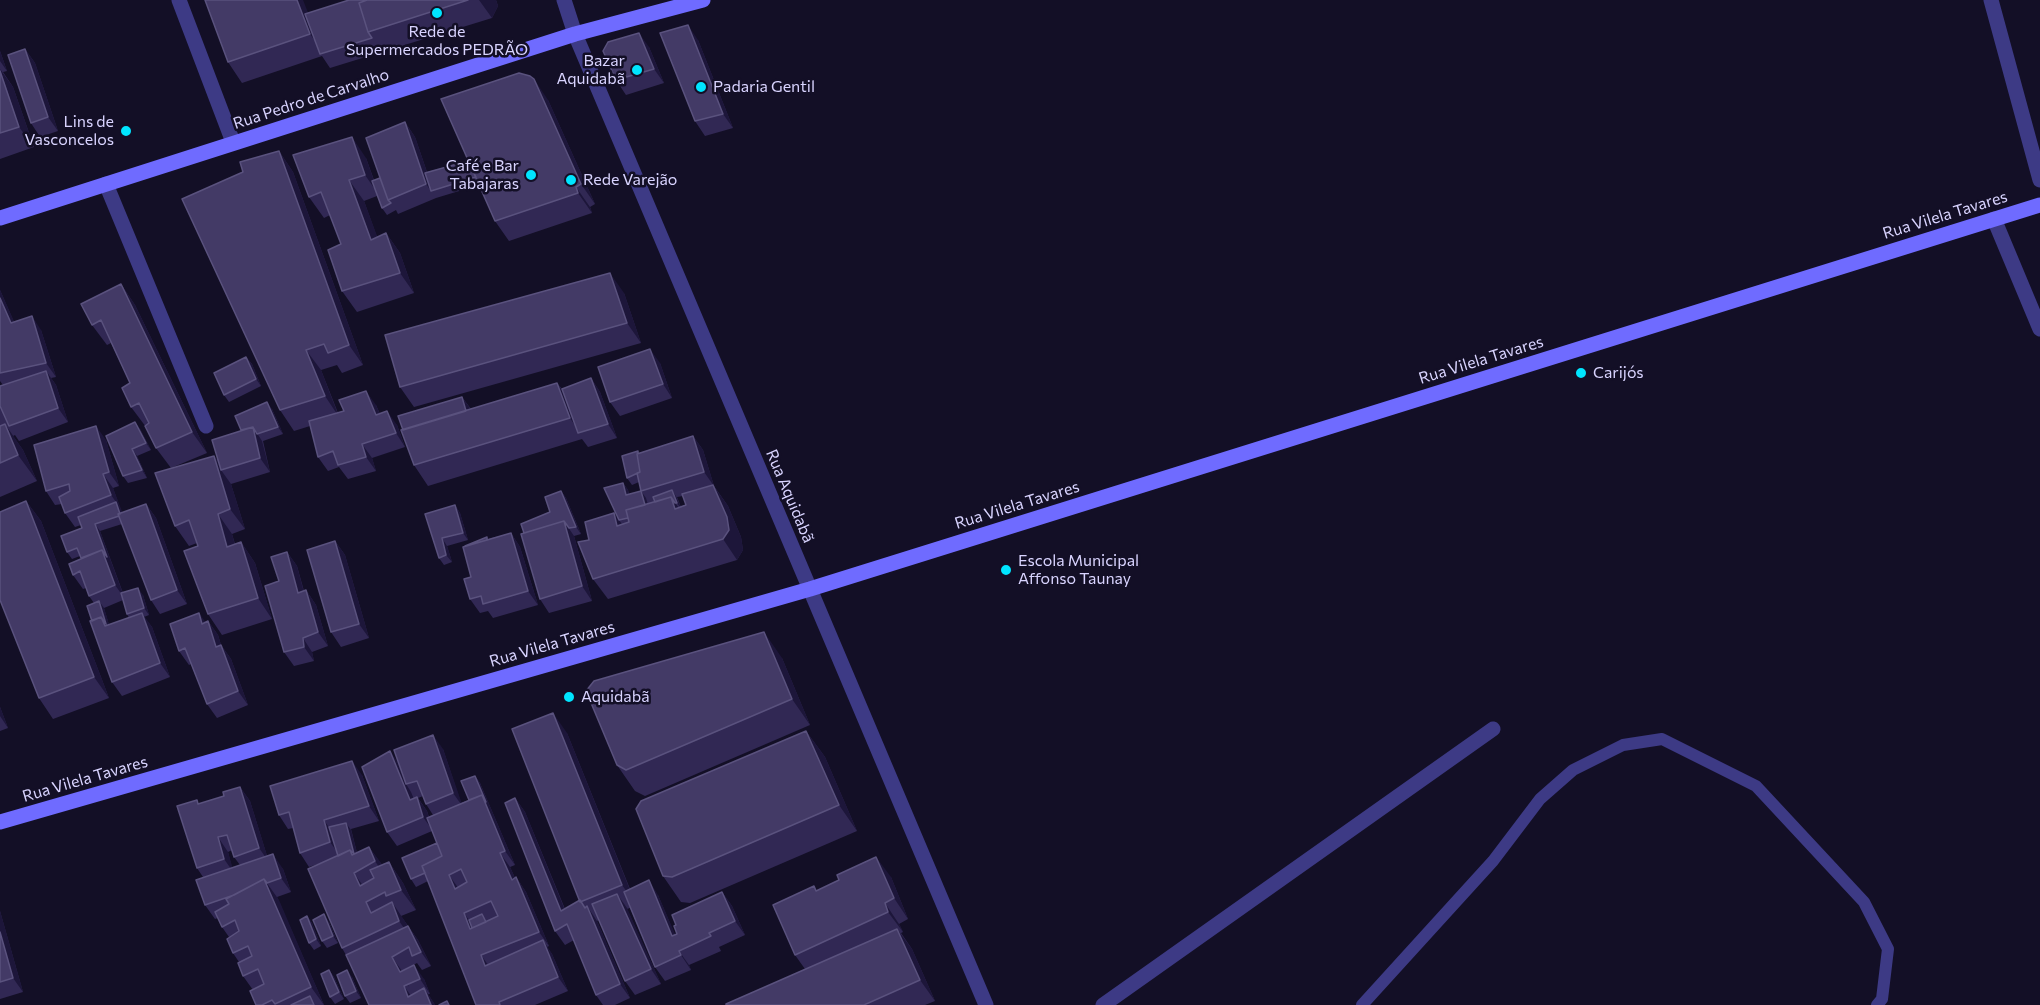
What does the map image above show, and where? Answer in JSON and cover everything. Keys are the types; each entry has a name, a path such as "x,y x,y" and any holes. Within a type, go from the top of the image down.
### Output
{"street":[{"path":"179,0 233,142"},
{"name":"Rua Aquidabã","path":"564,0 575,34 986,1005"},
{"name":"Rua Pedro de Carvalho","path":"0,218 575,34 703,0"},
{"path":"1991,0 2040,180"},
{"path":"106,184 206,426"},
{"name":"Rua Vilela Tavares","path":"0,822 810,589 2040,205"},
{"path":"1994,219 2040,329"},
{"path":"1103,1005 1493,729"}],"lane":[{"path":"1362,1005 1493,861 1540,799 1573,770 1623,745 1662,740 1756,786 1864,902 1888,949 1882,999 1877,1005"}],"building":[{"path":"205,0 297,0 310,34 228,62"},
{"path":"349,0 367,0 359,3 372,38 320,54 305,14"},
{"path":"367,0 468,0 368,32 359,3"},
{"name":"Padaria Gentil","path":"688,25 723,114 695,121 660,33"},
{"path":"639,33 654,69 616,80 603,51 608,42"},
{"path":"25,49 48,117 31,123 8,55"},
{"path":"0,71 19,127 0,133"},
{"name":"Café e Bar Tabajaras","path":"519,73 534,79 581,184 576,187 578,193 495,221 441,99"},
{"path":"405,122 426,184 388,200 366,138"},
{"path":"352,137 365,175 349,180 371,240 386,233 400,273 342,291 328,250 341,244 321,192 309,197 293,155"},
{"path":"279,151 349,345 328,353 324,344 306,350 325,396 280,410 182,199 243,172 240,162"},
{"path":"468,161 476,177 431,191 425,173"},
{"path":"380,178 391,203 382,208 372,181"},
{"path":"610,273 627,323 400,387 385,335"},
{"path":"121,284 192,432 156,448 145,426 149,423 139,403 131,407 122,388 130,383 101,320 92,325 81,304"},
{"path":"0,298 11,323 32,316 46,363 0,373"},
{"path":"650,349 663,384 610,402 598,367"},
{"path":"246,357 256,379 224,395 214,373"},
{"path":"46,371 58,408 9,426 0,406 0,386"},
{"path":"591,378 608,424 578,433 562,389"},
{"path":"557,383 570,418 414,465 401,430"},
{"path":"366,391 376,415 387,411 396,433 362,444 366,457 338,465 333,451 318,457 309,421 344,411 339,400"},
{"path":"462,397 466,411 403,430 398,416"},
{"path":"267,402 278,427 257,434 253,427 241,430 235,416"},
{"path":"135,422 146,443 132,449 142,470 123,476 106,436"},
{"path":"5,424 18,455 0,463 0,426"},
{"path":"96,426 109,472 103,474 111,495 65,513 59,497 70,491 69,484 46,491 34,445"},
{"path":"253,427 260,458 221,470 212,440"},
{"path":"693,436 704,472 641,491 637,473 640,472 637,454"},
{"path":"638,451 640,472 627,478 622,456"},
{"path":"214,456 230,509 218,514 227,547 241,542 258,598 208,614 184,551 198,546 189,520 175,526 155,473"},
{"path":"623,483 626,495 641,491 645,505 626,510 628,518 619,520 604,488"},
{"path":"713,485 727,517 729,530 723,539 593,579 578,542 589,540 585,522 614,513 617,526 629,522 626,510 671,497 675,509 686,505 682,494"},
{"path":"672,490 677,503 671,497 655,502 653,497"},
{"path":"561,491 576,527 569,528 564,521 524,533 521,524 550,512 545,497"},
{"path":"26,501 94,677 39,698 0,600 0,512"},
{"path":"116,502 119,516 95,524 107,557 102,550 81,558 77,548 67,552 61,536 82,528 78,517"},
{"path":"146,504 177,590 151,600 118,514"},
{"path":"455,505 463,533 442,538 446,555 439,558 425,514"},
{"path":"564,521 582,586 540,599 521,534"},
{"path":"511,533 528,591 483,604 481,596 470,599 464,579 471,577 463,547"},
{"path":"487,537 487,540 465,546"},
{"path":"335,541 359,624 331,632 307,550"},
{"path":"102,550 115,585 89,596 80,571 73,575 69,564"},
{"path":"287,552 298,593 306,590 318,632 303,638 304,647 284,652 265,586 279,581 271,557"},
{"path":"138,588 144,608 127,614 121,593"},
{"path":"99,601 106,624 101,617 92,621 87,606"},
{"path":"142,613 160,663 112,682 90,621 101,617 105,626"},
{"path":"199,613 202,624 208,621 216,647 221,645 238,691 207,704 185,648 179,651 170,624"},
{"path":"764,632 792,699 626,770 617,765 586,691 594,681"},
{"path":"553,713 622,885 580,902 512,729"},
{"path":"806,731 839,805 672,877 663,876 636,809 641,801"},
{"path":"433,735 453,793 426,804 417,781 406,784 394,750"},
{"path":"390,751 410,800 417,797 423,817 387,832 362,767"},
{"path":"352,761 369,806 324,820 330,842 300,853 289,812 279,815 270,786"},
{"path":"475,776 486,802 482,795 469,800 461,781"},
{"path":"240,787 259,848 234,857 227,835 218,837 224,859 197,868 177,806 197,800 198,804 224,796 223,792"},
{"path":"482,795 505,851 500,853 512,880 516,877 539,932 481,955 485,966 543,940 558,977 499,1002 500,1005 476,1005 422,866 442,856 427,818","holes":["461,869 467,882 455,889 449,875","491,901 498,916 470,929 464,913"]},
{"path":"515,798 561,911 580,900 585,908 587,906 620,984 596,995 567,924 555,931 505,803"},
{"path":"346,823 354,854 350,850 338,856 329,827"},
{"path":"437,843 442,856 422,866 425,873 411,879 402,858"},
{"path":"369,847 375,861 354,873 360,886 374,878 370,870 389,862 401,890 386,896 385,892 366,902 371,913 392,902 399,921 342,948 308,869 350,850 352,855"},
{"path":"273,854 281,878 267,883 264,879 234,895 205,905 196,880"},
{"path":"876,857 894,898 885,903 888,912 795,955 773,905 814,886 816,891 839,880 837,875"},
{"path":"264,879 311,987 275,1004 272,1000 256,1005 250,991 264,984 258,969 243,976 238,963 252,956 248,946 233,953 227,939 239,931 235,920 222,927 215,912 229,904 226,899"},
{"path":"649,880 672,936 677,934 672,915 722,892 735,921 709,933 711,936 679,951 681,955 655,967 624,892"},
{"path":"617,894 651,969 625,981 592,904"},
{"path":"324,914 333,936 322,941 313,920"},
{"path":"482,914 486,922 472,928 469,920"},
{"path":"307,916 316,939 309,943 300,920"},
{"path":"408,926 421,952 412,956 409,947 392,957 400,972 414,965 420,979 404,986 408,997 424,988 431,1005 369,1005 346,955"},
{"path":"897,929 920,980 864,1005 726,1005 726,1004"},
{"path":"0,932 13,978 0,982"},
{"path":"329,970 339,992 330,997 321,974"},
{"path":"347,970 356,991 345,996 337,975"},
{"path":"310,996 314,1005 291,1005"}],"place":[{"name":"Rede de Supermercados PEDRÃO","path":"437,13"},
{"name":"Bazar Aquidabã","path":"637,70"},
{"name":"Padaria Gentil","path":"701,87"},
{"name":"Lins de Vasconcelos","path":"126,131"},
{"name":"Café e Bar Tabajaras","path":"531,175"},
{"name":"Rede Varejão","path":"571,180"},
{"name":"Carijós","path":"1581,373"},
{"name":"Escola Municipal Affonso Taunay","path":"1006,570"},
{"name":"Aquidabã","path":"569,697"}]}
